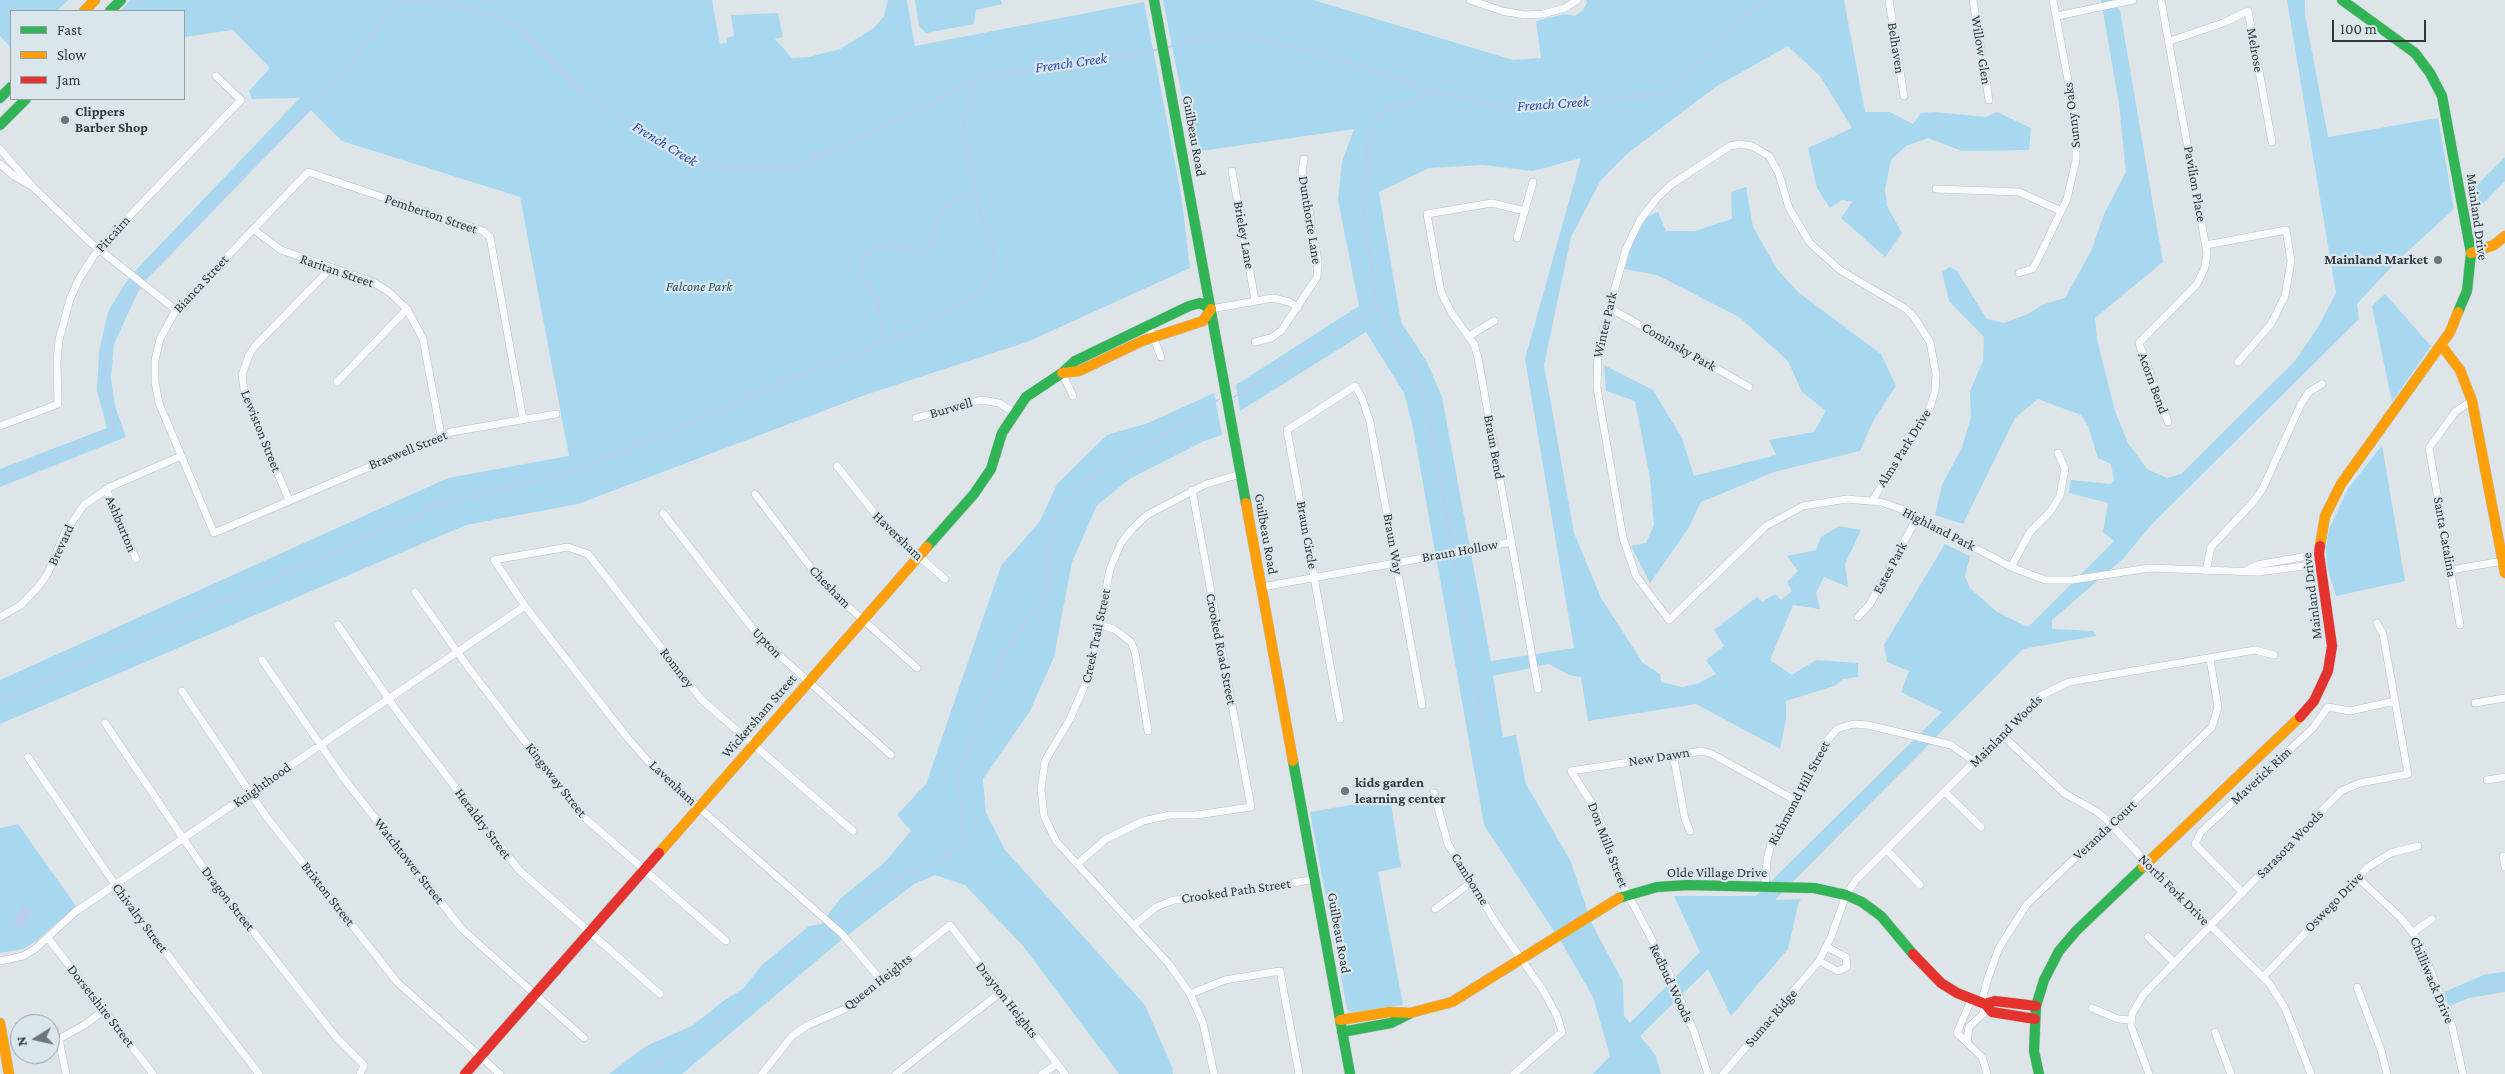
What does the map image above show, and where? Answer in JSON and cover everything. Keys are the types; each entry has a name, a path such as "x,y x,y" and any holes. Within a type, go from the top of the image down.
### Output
{"main road":[{"path":"85,10 94,0"},
{"path":"111,10 121,0"},
{"name":"Guilbeau Road","path":"1154,0 1350,1074"},
{"name":"Mainland Drive","path":"2039,1074 2034,1051 2036,1006 2044,980 2059,951 2076,930 2294,724 2314,701 2328,671 2332,646 2320,559 2322,527 2335,494 2450,332 2463,305 2470,277 2471,253 2447,116 2437,84 2423,63 2406,44 2342,0"},
{"path":"0,98 10,87"},
{"path":"0,125 25,100"},
{"path":"2471,253 2486,249 2505,236"},
{"name":"Wickersham Street","path":"465,1074 987,477 1002,433 1014,413 1034,391 1062,373 1075,361 1189,306 1200,303 1211,309 1203,322 1153,337 1079,371 1062,373"},
{"path":"2441,345 2460,370 2472,401 2501,525 2505,572"},
{"name":"Olde Village Drive","path":"1342,1032 1391,1023 1410,1013 1436,1007 1462,997 1602,906 1627,895 1657,887 1676,885 1814,888 1846,895 1862,902 1881,916 1922,965 1941,983 1979,1002 1992,1012 2035,1019"},
{"path":"1979,1002 1995,1001 2036,1006"},
{"name":"Olde Village Drive","path":"1340,1020 1390,1012 1410,1013"},
{"path":"0,1022 9,1074"}],"street":[{"path":"1470,0 1502,11 1524,15 1543,14 1565,8 1577,0"},
{"name":"Belhaven","path":"1889,0 1904,96"},
{"name":"Willow Glen","path":"1973,0 1989,100"},
{"name":"Sunny Oaks","path":"2019,273 2028,271 2036,263 2072,186 2077,142 2053,0"},
{"path":"2056,16 2133,0"},
{"name":"Pavilion Place","path":"2139,344 2197,284 2205,267 2206,245 2162,0"},
{"name":"Melrose","path":"2170,42 2215,27 2248,11 2272,142"},
{"name":"Pitcairn","path":"0,426 58,404 57,360 64,319 79,279 99,250 241,100 216,76"},
{"name":"Winter Park","path":"1669,620 1636,576 1622,538 1596,380 1598,348 1628,241 1640,220 1657,198 1672,184 1725,149 1740,144 1752,146"},
{"name":"Alms Park Drive","path":"1752,146 1769,156 1773,161 1788,208 1810,243 1840,270 1906,310 1922,328 1933,351 1936,384 1929,410 1872,501"},
{"path":"0,149 33,187 99,250 176,310"},
{"name":"Dunthorte Lane","path":"1255,342 1277,335 1317,277 1318,267 1302,171 1304,160"},
{"path":"0,164 14,176 33,187"},
{"name":"Brieley Lane","path":"1232,171 1255,300"},
{"name":"Bianca Street","path":"289,500 214,533 159,403 155,376 160,339 176,310 308,172"},
{"name":"Pemberton Street","path":"308,172 483,231 490,237 523,419"},
{"path":"1518,238 1534,182"},
{"path":"1936,189 2019,192 2061,211"},
{"name":"Braun Bend","path":"1525,211 1492,203 1426,214 1441,292 1451,312 1469,336 1478,358 1538,689"},
{"name":"Raritan Street","path":"253,229 281,250 381,287 407,309 423,339 441,436"},
{"path":"2206,245 2286,230 2291,261 2285,296 2271,324 2238,362"},
{"name":"Lewiston Street","path":"289,500 245,396 242,375 249,355 255,346 331,268"},
{"name":"Wickersham Street","path":"1211,309 1255,300 1283,299 1298,307"},
{"name":"Cominsky Park","path":"1608,307 1749,387"},
{"path":"337,382 407,309"},
{"path":"1469,336 1494,320"},
{"path":"1148,326 1161,358"},
{"name":"Acorn Bend","path":"2139,344 2168,422"},
{"path":"1062,373 1073,396"},
{"path":"2206,571 2211,547 2263,488 2302,404 2309,392 2322,384"},
{"name":"Braun Way","path":"1355,386 1368,414 1422,705"},
{"name":"Braun Circle","path":"1340,719 1287,430 1355,386"},
{"name":"Burwell","path":"916,418 981,400 999,403 1014,413"},
{"name":"Santa Catalina","path":"2460,625 2428,448 2456,411 2472,401"},
{"name":"Braswell Street","path":"289,500 441,436 556,414"},
{"path":"2012,567 2030,532 2050,512 2060,496 2065,468 2058,453"},
{"name":"Brevard","path":"0,617 21,605 39,586 48,573 70,523 84,505 106,489 182,456"},
{"name":"Haversham","path":"837,466 880,521 918,557 945,579"},
{"name":"Creek Trail Street","path":"1214,1074 1203,1022 1190,994 1169,964 1056,841 1042,807 1041,780 1045,761 1075,710 1088,678 1110,569 1121,543 1133,528 1147,516 1192,490 1213,480 1241,474"},
{"name":"Ashburton","path":"106,489 136,559"},
{"name":"Crooked Road Street","path":"1077,864 1106,839 1143,821 1170,815 1196,815 1251,807 1192,490"},
{"name":"Chesham","path":"755,494 819,579 917,668"},
{"name":"Highland Park","path":"1669,620 1749,540 1776,519 1814,503 1847,498 1872,501 1904,510 2012,567 2044,580 2060,581 2149,568 2178,567 2206,571 2246,570 2258,565 2320,559"},
{"name":"Upton","path":"662,513 760,638 807,682 891,755"},
{"name":"Estes Park","path":"1858,617 1870,604 1918,516"},
{"name":"Braun Hollow","path":"1262,587 1512,542"},
{"name":"Romney","path":"494,560 568,547 588,554 702,700 853,831"},
{"name":"Lavenham","path":"494,560 526,606 626,736 660,774 842,934 881,980"},
{"path":"2451,570 2503,561"},
{"name":"Kingsway Street","path":"415,592 457,652 586,819 726,941"},
{"name":"Knighthood","path":"0,961 23,956 48,938 75,912 526,606"},
{"name":"Sarasota Woods","path":"2131,1020 2142,995 2341,791 2360,783 2408,774 2383,634 2377,623"},
{"name":"Heraldry Street","path":"338,625 388,698 519,870 660,994"},
{"path":"1099,625 1114,629 1131,642 1135,652 1148,731"},
{"name":"Mainland Woods","path":"1846,895 1856,880 2040,696 2059,685 2255,650 2274,655"},
{"name":"Veranda Court","path":"1987,1074 1982,1057 1958,1033 1979,1002 1994,961 2017,917 2039,892 2204,738 2212,727 2218,706 2210,659"},
{"name":"Watchtower Street","path":"262,660 319,745 462,929 584,1038"},
{"name":"Brixton Street","path":"182,691 250,793 397,982 500,1074"},
{"path":"2475,704 2505,698"},
{"name":"Maverick Rim","path":"2243,893 2195,844 2201,832 2313,728 2328,707 2350,711 2395,701"},
{"name":"Dragon Street","path":"105,723 183,839 336,1038 364,1064 360,1074"},
{"name":"Richmond Hill Street","path":"1765,887 1768,852 1794,800 1831,735 1845,726 1853,724 1868,725 1947,744 1958,748 1975,762"},
{"name":"North Fork Drive","path":"2002,735 2064,794 2096,810 2147,864 2277,992 2311,1074"},
{"name":"New Dawn","path":"1571,771 1693,751 1707,752 1794,800"},
{"path":"1673,754 1685,819 1690,831"},
{"name":"Chivalry Street","path":"28,758 114,885 259,1074"},
{"name":"Don Mills Street","path":"1571,771 1596,810 1627,895"},
{"path":"2487,780 2505,777"},
{"path":"1945,792 1981,827"},
{"name":"Camborne","path":"1434,793 1444,836 1496,923 1522,958 1557,1016 1562,1032 1514,1074"},
{"name":"Oswego Drive","path":"2263,977 2358,877 2383,857 2399,850 2418,846"},
{"path":"1886,850 1920,885"},
{"path":"2504,856 2505,867"},
{"name":"Chilliwack Drive","path":"2358,877 2413,932 2423,950 2452,1026 2463,1074"},
{"name":"Crooked Path Street","path":"1134,925 1156,907 1174,900 1221,896 1315,879"},
{"path":"1435,909 1472,882"},
{"name":"Redbud Woods","path":"1627,895 1634,904 1667,968 1694,1032 1708,1074"},
{"name":"Sumac Ridge","path":"1723,1074 1819,961 1827,947 1846,895"},
{"path":"2413,932 2432,919"},
{"name":"Queen Heights","path":"762,1074 785,1043 798,1031 817,1020 845,1009 950,925"},
{"name":"Drayton Heights","path":"950,925 1065,1074"},
{"path":"2148,937 2174,962"},
{"name":"Dorsetshire Street","path":"48,938 153,1074"},
{"path":"1819,961 1838,971 1843,971 1847,967 1846,958 1827,947"},
{"path":"1190,994 1225,980 1280,971 1299,1074"},
{"path":"2357,987 2381,1050 2387,1074"},
{"path":"896,1074 1001,992"},
{"name":"Veranda Court","path":"1968,1042 1969,1027 1982,1014 1979,1002"},
{"path":"2092,1008 2118,1019 2131,1020 2134,1040 2149,1074"},
{"path":"66,1074 59,1039 80,1028 104,1010"},
{"path":"2215,1032 2231,1074"},
{"path":"1042,1074 1057,1064"}],"green space":[{"path":"0,0 68,0 58,10 10,10 10,47 0,36"},
{"name":"Falcone Park","path":"131,0 712,0 720,44 727,43 726,38 734,36 731,15 778,13 783,37 775,39 792,58 809,57 840,49 874,28 884,16 888,0 907,0 915,46 1144,2 1181,194 1190,268 1027,342 868,394 578,504 466,525 0,724 0,680 448,478 569,456 520,197 342,141 311,110 147,279 138,292 114,344 111,378 115,406 126,437 0,487 0,469 107,428 97,391 99,352 108,312 124,285 136,270 300,98 252,99 249,91 270,68 233,30 185,37 185,10 121,10"},
{"path":"915,0 1001,0 1002,4 976,10 974,24 926,33 919,26"},
{"path":"1163,0 1313,0 1513,60 1541,58 1536,21 1565,14 1575,16 1583,10 1587,3 1586,0 1844,0 1865,112 1890,112 1913,124 1921,113 1934,112 1986,117 1997,112 2031,128 2029,150 1962,151 1928,138 1906,146 1891,160 1885,189 1887,206 1902,233 1885,257 1841,218 1852,202 1842,200 1830,208 1817,188 1808,148 1852,128 1820,76 1788,46 1717,86 1628,153 1601,180 1571,237 1544,365 1574,533 1601,598 1643,663 1660,674 1661,682 1682,687 1697,684 1716,674 1706,660 1724,646 1714,630 1757,597 1762,602 1775,594 1781,600 1792,591 1787,582 1798,571 1787,556 1816,550 1821,537 1839,526 1861,530 1845,564 1848,587 1824,577 1816,593 1820,609 1793,605 1770,660 1792,675 1816,660 1858,663 1858,677 1843,679 1834,686 1786,701 1786,720 1780,749 1696,704 1588,721 1581,677 1569,675 1549,664 1493,676 1503,737 1516,735 1526,784 1570,860 1592,924 1623,982 1624,1016 1630,1023 1700,952 1674,896 1756,896 1942,712 1901,692 1909,671 1887,662 1884,645 1945,544 1970,556 1965,576 1970,588 1997,612 2028,627 2114,541 2103,532 2108,503 2069,493 2071,480 2111,484 2114,480 2111,464 2098,458 2088,426 2081,415 2038,399 2015,418 1963,524 1935,515 1942,485 1962,447 1971,417 1970,391 1983,361 1984,337 1949,301 1942,272 1950,267 1957,271 1987,319 2004,323 2028,314 2042,305 2065,298 2091,251 2105,212 2126,172 2119,104 2101,0 2112,0 2120,11 2163,262 2095,318 2097,339 2115,411 2128,443 2147,469 2167,478 2181,474 2294,362 2318,327 2336,293 2287,0 2305,0 2305,14 2328,137 2438,118 2454,209 2396,262 2357,304 2359,319 2151,525 2123,559 2052,620 2052,629 2093,631 2096,636 2023,649 1775,900 1801,899 1788,949 1731,1016 1708,969 1640,1036 1656,1056 1661,1074 1593,1074 1610,1056 1593,997 1563,945 1484,825 1413,428 1404,393 1366,332 1240,411 1236,385 1359,306 1338,200 1342,162 1354,129 1193,152","holes":["1581,158 1525,359 1574,648 1491,661 1442,397 1427,362 1401,322 1379,192 1429,168 1483,165 1533,171"]},
{"path":"2505,157 2505,181 2473,214 2470,192"},
{"path":"1746,187 1753,227 1777,269 1798,292 1881,354 1896,386 1873,421 1860,451 1774,472 1701,502 1688,529 1650,583 1631,546 1646,543 1654,525 1650,478 1635,401 1606,391 1604,365 1653,390 1682,438 1694,476 1776,455 1769,440 1814,432 1826,411 1802,392 1788,361 1739,317 1657,275 1625,269 1632,243 1647,217 1658,212 1666,231 1695,231 1732,219 1731,192"},
{"path":"2385,294 2431,346 2392,402 2372,306"},
{"path":"1214,393 1222,435 1204,441 1131,478 1097,505 1072,562 1054,657 1030,711 983,779 986,813 1005,850 1145,1005 1172,1067 1173,1074 1119,1074 1023,946 965,885 935,875 914,884 839,942 682,1074 609,1074 646,1046 692,1026 722,1002 744,988 761,966 809,926 821,924 840,899 884,863 911,831 897,815 926,784 1001,566 1040,521 1057,484 1107,435 1148,423"},
{"path":"2382,445 2405,581 2336,596 2327,566 2326,548 2329,529 2348,489"},
{"path":"1390,798 1401,867 1378,872 1403,1005 1351,1012 1347,1009 1310,812"},
{"path":"18,824 76,906 35,942 23,949 0,953 0,828"},
{"path":"2505,972 2505,992 2469,998 2449,1006 2444,992 2486,974"}],"shaded area":[{"path":"24,905 32,911 24,923 27,926 24,931 12,922"}],"waterway":[{"path":"143,278 349,65 398,0"},
{"name":"French Creek","path":"400,0 456,5 516,24 585,93 663,146 705,167 798,166 929,106 977,78 1086,59 1130,57 1159,49"},
{"name":"French Creek","path":"1166,48 1193,40 1237,34 1321,54 1437,91 1506,108 1563,100 1595,101 1618,97 1662,95 1711,52 1719,38 1766,0"},
{"path":"0,701 444,503 568,473 690,424 778,384 917,330 945,311 974,298 992,279 993,249 983,223 962,130 977,78"},
{"path":"1435,91 1377,115 1367,147 1364,214 1377,306 1411,367 1428,412 1452,548"},
{"path":"877,345 882,337 883,328 876,298 863,278 861,268 863,258 870,251 892,245 916,252 929,249 933,240 937,217 942,208 968,194 975,185"},
{"path":"0,478 15,475 114,431 107,397 105,361 113,327 135,286"},
{"path":"1234,397 1377,306"},
{"path":"835,925 864,894 907,873 934,865 963,842 962,802 956,782 1002,656 1045,595 1054,517 1087,480 1187,422 1218,400"},
{"path":"1454,559 1484,729"},
{"path":"644,1074 693,1037 734,1012 816,937 831,928"},
{"path":"2468,992 2505,982"}],"traffic: fast":[{"path":"111,10 121,0"},
{"path":"1154,0 1246,503"},
{"path":"2342,0 2415,53 2430,73 2442,96 2471,253 2467,291 2458,312"},
{"path":"0,98 10,88"},
{"path":"0,125 25,100"},
{"path":"927,547 974,494 991,469 1002,433 1026,397 1062,373 1075,361 1189,306 1200,303 1211,309"},
{"path":"1293,761 1350,1074"},
{"path":"2039,1074 2034,1051 2036,1006 2044,980 2059,951 2076,931 2143,867"},
{"path":"1619,898 1657,887 1687,885 1814,888 1846,895 1862,902 1881,916 1913,954"},
{"path":"1342,1032 1391,1023 1409,1014"}],"traffic: slow":[{"path":"85,10 95,0"},
{"path":"2471,253 2494,245 2505,236"},
{"path":"1062,373 1079,371 1142,341 1203,321 1211,309"},
{"path":"2320,546 2325,516 2341,484 2450,332 2458,312"},
{"path":"2441,345 2460,370 2472,401 2505,573"},
{"path":"1246,503 1293,761"},
{"path":"659,853 927,547"},
{"path":"2143,867 2300,717"},
{"path":"1340,1020 1390,1012 1410,1013 1452,1002 1619,898"},
{"path":"0,1023 9,1074"}],"traffic: jam":[{"path":"2300,717 2314,701 2328,671 2332,646 2319,554 2320,546"},
{"path":"465,1074 659,853"},
{"path":"1913,954 1941,983 1957,993 1985,1004 1995,1001 2036,1006"},
{"path":"1985,1004 1992,1012 2035,1019"}],"place":[{"name":"Clippers Barber Shop","path":"65,120"},
{"name":"Mainland Market","path":"2438,260"},
{"name":"kids garden learning center","path":"1345,791"}]}
